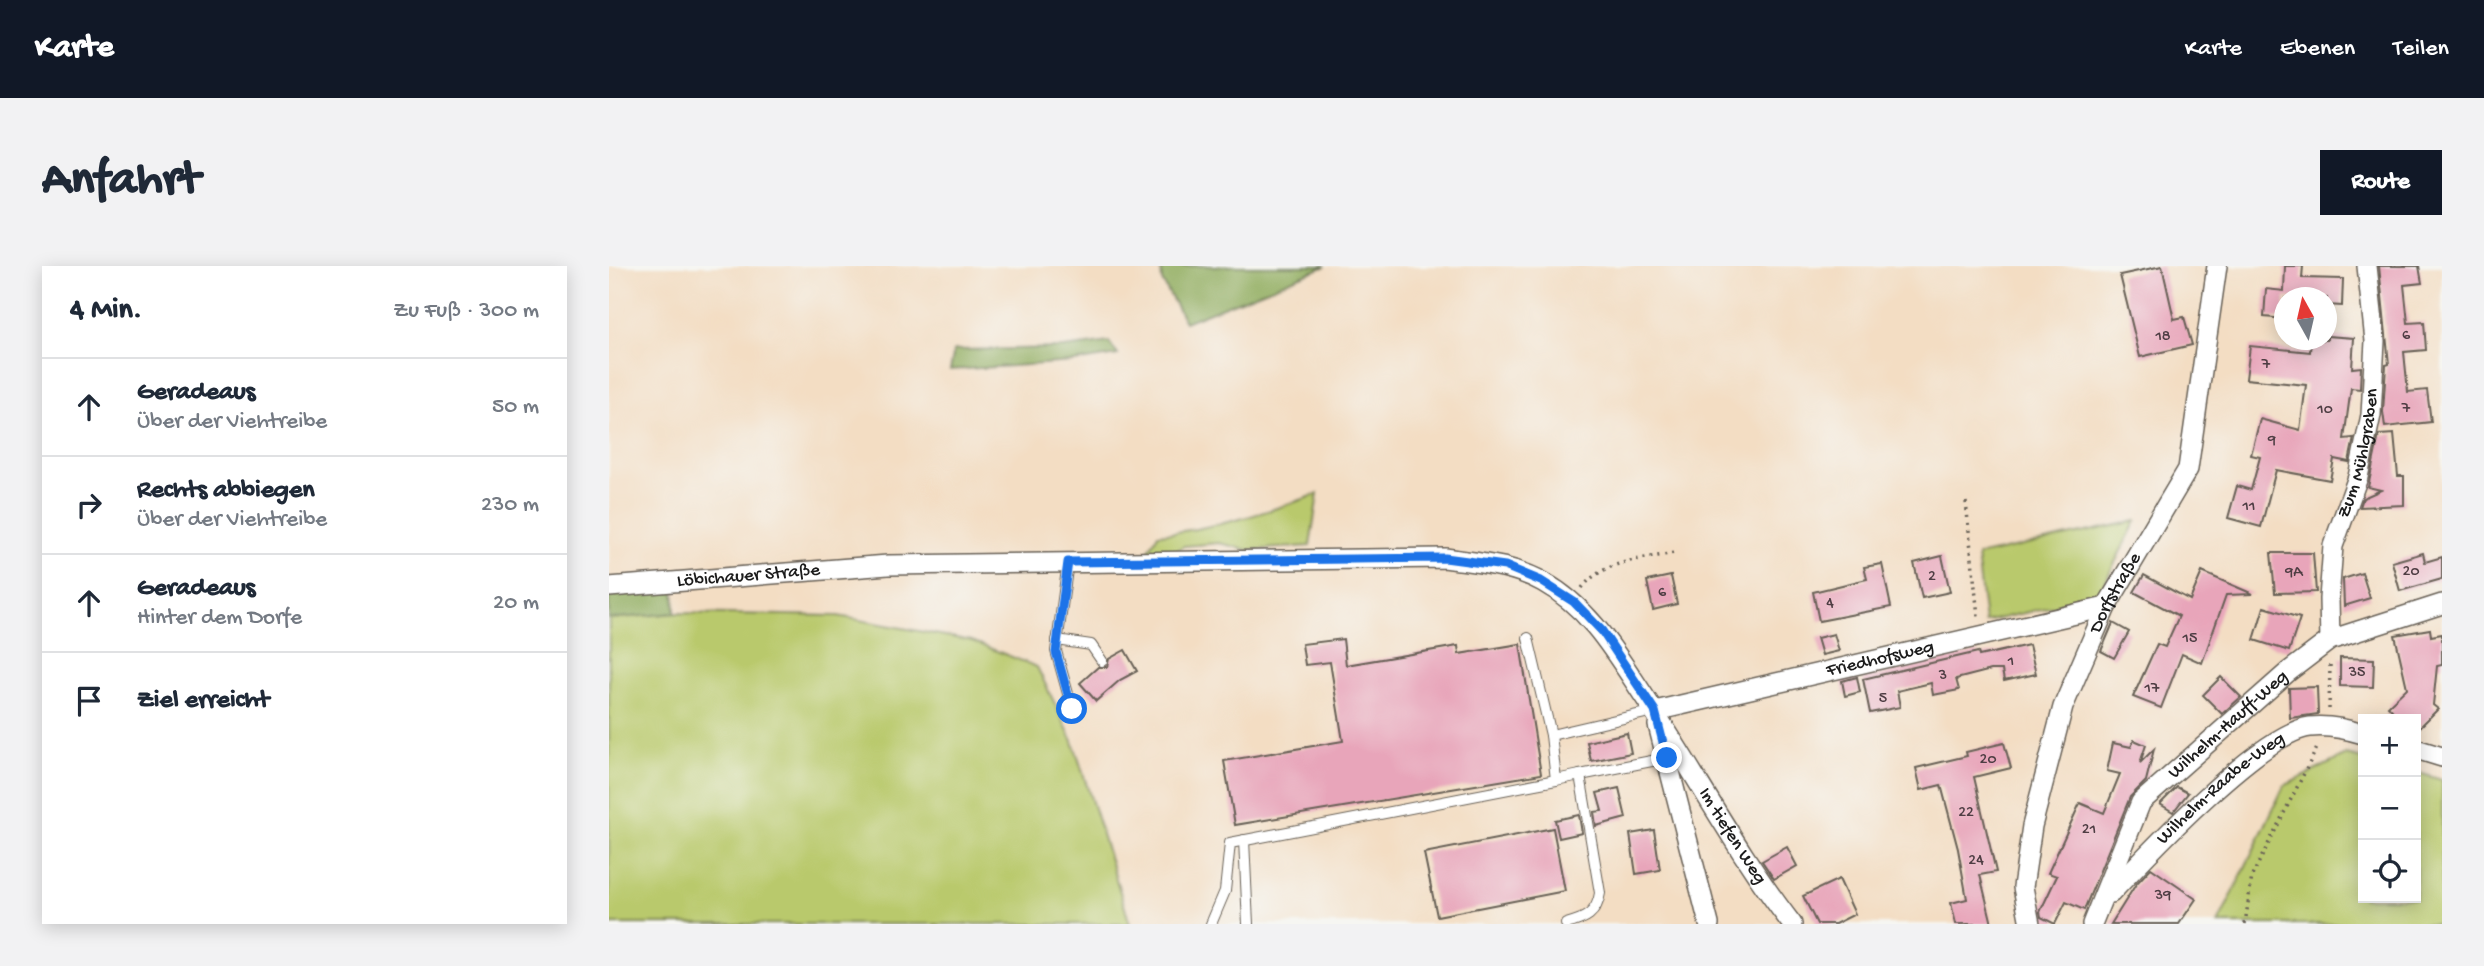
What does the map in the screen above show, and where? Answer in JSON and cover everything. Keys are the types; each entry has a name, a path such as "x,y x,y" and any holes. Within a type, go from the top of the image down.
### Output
{"street":[{"name":"Dorfstraße","path":"2030,924 2023,887 2032,825 2063,707 2106,607 2188,469 2217,266"},
{"name":"Zum Mühlgraben","path":"2330,640 2329,599 2333,547 2358,477 2371,415 2375,341 2367,266"},
{"name":"Im tiefen Weg","path":"1068,562 1445,558 1505,566 1541,581 1574,602 1602,631 1769,894 1792,924"},
{"name":"Löbichauer Straße","path":"609,587 888,565 1068,562"},
{"name":"Wilhelm-Hauff-Weg","path":"2092,924 2141,802 2288,672 2330,640 2442,604"},
{"name":"Friedhofsweg","path":"1655,711 2106,607"},
{"path":"1655,711 1709,924"},
{"name":"Wilhelm-Raabe-Weg","path":"2103,901 2157,843 2260,751 2286,735 2309,727 2327,727 2358,733"},
{"path":"2421,751 2442,757"}],"lane":[{"path":"1068,562 1056,652 1072,709"},
{"path":"1528,638 1551,734 1556,780"},
{"path":"1057,640 1091,645 1102,661"},
{"path":"1551,734 1655,711"},
{"path":"1211,924 1225,891 1230,843 1667,758"},
{"path":"1566,924 1585,919 1598,906 1600,893 1580,775"},
{"path":"1244,840 1248,924"}],"path":[{"path":"1966,502 1981,636"},
{"path":"1574,602 1598,571 1674,553"},
{"path":"2245,924 2252,876 2327,727 2330,640"}],"green space":[{"path":"1161,266 1326,266 1185,322 1162,281"},
{"path":"1109,342 1118,355 1074,362 950,370 954,350 1064,348"},
{"path":"1318,494 1310,546 1249,550 1219,543 1184,546 1170,554 1147,554 1158,534 1239,519"},
{"path":"2136,521 2098,596 1985,622 1977,556"},
{"path":"674,581 675,613 609,619 609,587"},
{"path":"675,613 838,616 972,641 1037,667 1073,741 1130,924 609,924 609,619"},
{"path":"2346,755 2358,758 2358,903 2421,903 2421,774 2442,780 2442,924 2218,924 2284,786"}],"building":[{"path":"2162,266 2174,319 2184,317 2192,345 2140,357 2120,275"},
{"path":"2285,266 2303,266 2302,278 2343,279 2342,306 2337,306 2337,287 2284,287"},
{"path":"2379,266 2419,266 2422,283 2404,285 2408,323 2424,322 2426,350 2404,352 2408,392 2427,390 2431,422 2385,427 2383,412 2386,365 2389,364"},
{"path":"2266,289 2274,290 2274,318 2264,317"},
{"path":"2337,337 2354,338 2352,368 2361,367 2360,389 2351,388 2344,439 2354,438 2349,462 2334,459 2330,480 2276,470 2261,527 2228,518 2237,486 2251,490 2260,457 2251,455 2260,419 2300,430 2306,385 2246,379 2250,346 2310,352 2337,350"},
{"path":"2394,434 2398,476 2404,476 2404,505 2360,507 2363,498 2381,490 2368,487 2379,435"},
{"path":"2271,553 2313,553 2316,592 2275,593"},
{"path":"2423,553 2425,562 2442,557 2442,579 2400,591 2392,562"},
{"path":"1942,556 1950,592 1922,598 1914,563"},
{"path":"1882,564 1891,607 1819,621 1813,592 1867,579 1864,567"},
{"path":"2202,572 2253,594 2226,595 2202,663 2182,654 2161,708 2133,697 2157,644 2165,647 2179,616 2134,592 2144,575 2190,600"},
{"path":"2362,573 2370,598 2344,606 2343,579"},
{"path":"1671,576 1677,604 1653,610 1647,581"},
{"path":"2264,607 2300,618 2289,651 2254,640"},
{"path":"2113,623 2129,632 2114,658 2101,651"},
{"path":"2430,629 2431,636 2442,634 2442,665 2437,666 2433,705 2438,709 2421,726 2421,714 2388,714 2392,710 2388,706 2407,688 2395,635"},
{"path":"1834,634 1839,651 1822,655 1817,638"},
{"path":"1343,639 1346,665 1458,646 1459,654 1520,644 1541,774 1235,825 1224,761 1343,741 1330,662 1305,665 1302,644"},
{"path":"2029,645 2036,674 2004,681 2002,670 1991,670 1956,679 1959,690 1933,695 1931,683 1897,691 1900,707 1870,713 1863,679 1978,652 1979,656"},
{"path":"1125,650 1137,671 1120,680 1096,701 1080,683 1098,667 1107,667 1109,659"},
{"path":"2340,658 2374,659 2373,687 2340,686"},
{"path":"1857,677 1860,692 1845,696 1842,681"},
{"path":"2221,677 2241,697 2222,714 2203,695"},
{"path":"2317,687 2318,714 2290,718 2289,688"},
{"path":"1627,733 1631,753 1591,761 1587,742"},
{"path":"2134,740 2146,745 2140,763 2154,749 2146,781 2130,797 2084,910 2066,902 2055,924 2041,917 2040,912 2057,876 2048,873 2080,803 2104,813 2120,774 2107,771 2113,743 2131,747"},
{"path":"2004,743 2011,768 1974,777 1996,872 1980,875 1992,924 1956,924 1951,903 1967,899 1958,849 1941,785 1921,790 1916,768 1967,756 1966,752"},
{"path":"2177,787 2188,793 2173,812 2160,804"},
{"path":"1619,788 1626,818 1596,826 1594,812 1602,811 1597,793"},
{"path":"1579,815 1582,833 1559,838 1555,820"},
{"path":"1553,828 1565,891 1437,916 1424,853"},
{"path":"1654,830 1660,870 1636,874 1630,834"},
{"path":"1787,847 1797,866 1774,879 1762,861"},
{"path":"2151,868 2196,899 2179,924 2111,924 2136,884"},
{"path":"1839,879 1855,914 1835,924 1817,924 1803,896"}],"route":[{"path":"1072,709 1056,652 1068,562 1445,558 1505,566 1541,581 1574,602 1602,631 1655,711 1667,758"}]}
